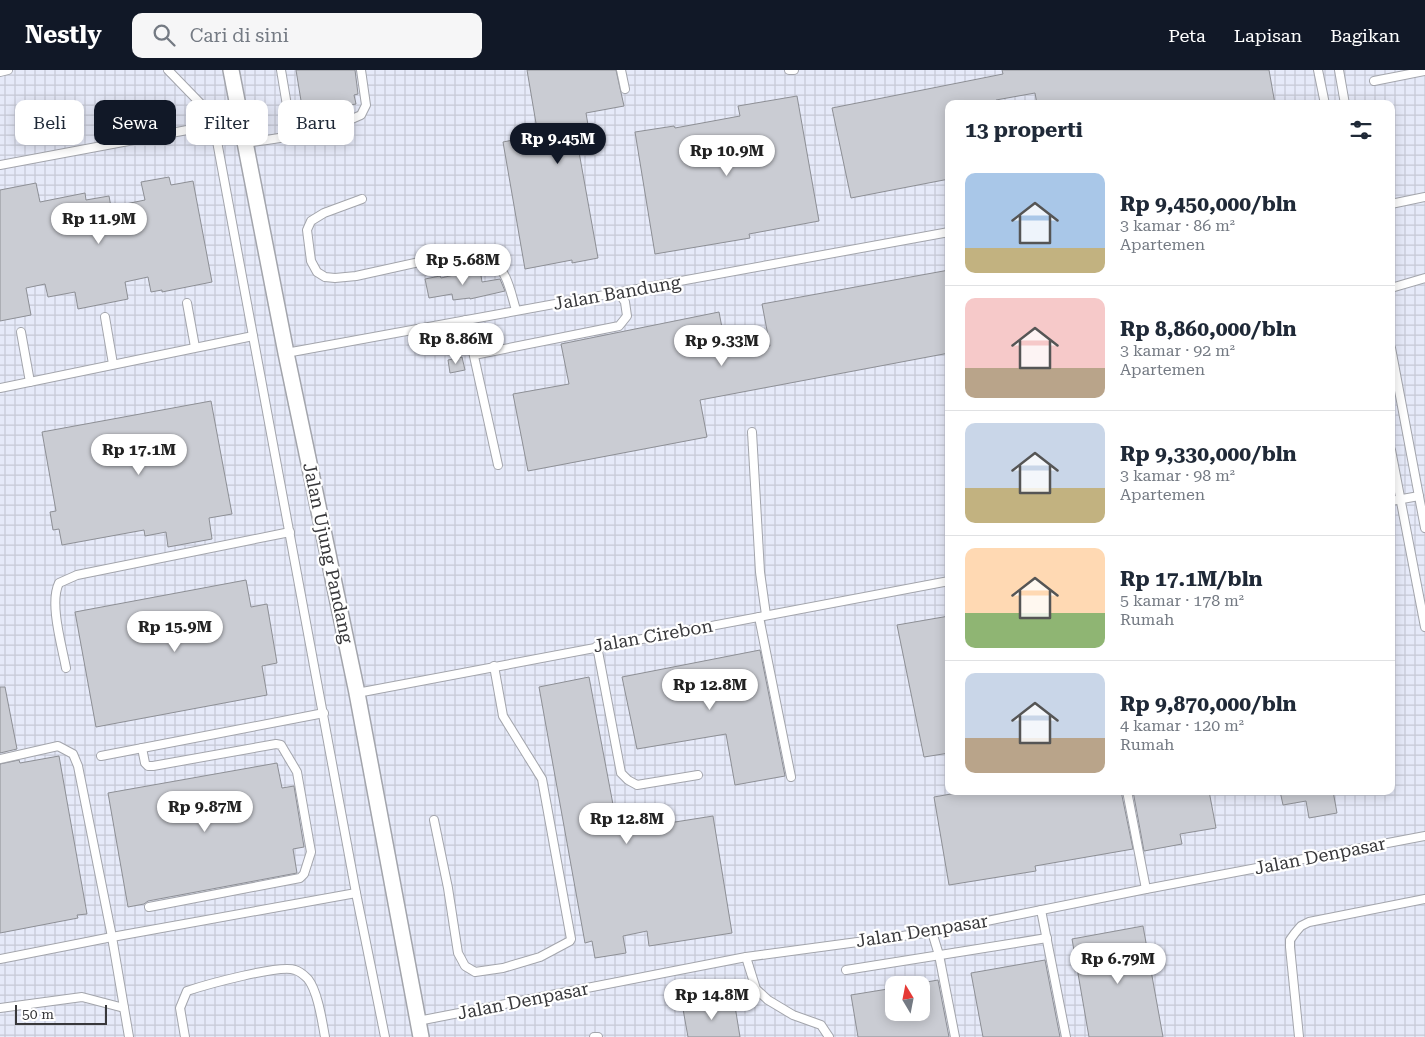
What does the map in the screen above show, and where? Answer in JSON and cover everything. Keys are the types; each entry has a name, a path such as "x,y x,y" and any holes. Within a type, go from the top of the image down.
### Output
{"street":[{"name":"Jalan Ujung Pandang","path":"232,70 237,100"},
{"name":"Jalan Ujung Pandang","path":"245,145 286,352 357,693 421,1037"}],"lane":[{"path":"0,72 8,70"},
{"path":"168,70 197,100"},
{"path":"281,70 286,100"},
{"path":"354,119 361,116 365,111 366,105 361,70"},
{"path":"621,70 625,89"},
{"path":"789,70 794,70"},
{"path":"1318,70 1324,100"},
{"path":"1339,70 1344,100"},
{"path":"1374,81 1425,71"},
{"path":"0,165 186,130"},
{"path":"218,145 356,893 385,1037"},
{"path":"1395,203 1425,197"},
{"path":"362,199 324,213 310,221 307,230 311,261 317,272 325,277 356,276 478,249 484,251 500,265 508,278 516,310"},
{"name":"Jalan Bandung","path":"286,352 945,233"},
{"path":"1395,287 1425,278"},
{"path":"474,354 619,326 627,316 625,302 619,293"},
{"path":"186,303 195,347"},
{"path":"105,317 113,364"},
{"path":"466,320 498,465"},
{"path":"21,332 30,382"},
{"path":"0,388 253,336"},
{"path":"1395,369 1425,528"},
{"path":"752,432 763,616 791,776"},
{"path":"1395,470 1425,627"},
{"path":"1395,501 1419,496"},
{"path":"66,668 55,592 59,584 77,575 290,532"},
{"name":"Jalan Cirebon","path":"357,693 597,646 945,582"},
{"path":"597,646 622,773 628,780 637,785 698,775"},
{"path":"434,820 448,888 458,953 465,966 475,972 503,968 540,957 570,941 542,779 503,716 494,666"},
{"path":"101,756 324,713"},
{"path":"142,748 145,763 148,766 153,766 276,744 281,745 297,772 311,854 304,874 300,878 149,907"},
{"path":"0,759 58,746 73,754 78,766 112,937 129,1037"},
{"path":"1128,795 1146,888"},
{"name":"Jalan Denpasar","path":"418,1021 746,957 932,932 1146,888 1425,836"},
{"path":"0,959 356,893"},
{"path":"1299,1037 1290,940 1301,926 1322,919 1425,900"},
{"path":"1042,910 1066,1037"},
{"path":"932,932 939,955 954,1037"},
{"path":"846,970 1047,938"},
{"path":"746,957 756,989 768,1000 793,1015 821,1025 829,1037"},
{"path":"185,1037 180,1008 187,992 202,986 262,973 294,969 307,977 313,987 325,1037"},
{"path":"0,1008 82,997 124,1008"}],"shaded area":[{"path":"0,70 1425,70 1425,1037 0,1037"}],"building":[{"path":"296,70 355,70 358,94 354,95 356,104 354,104 354,100 301,100"},
{"path":"527,70 616,70 624,106 586,113 592,149 579,152 598,258 572,263 572,260 525,269 503,142 538,135"},
{"path":"1002,70 1269,70 1274,100 1036,100 1035,93 996,100 945,100 945,180 851,198 832,108 1003,74"},
{"path":"797,96 819,221 749,234 750,238 655,254 635,132 674,126 675,128 740,116 738,106"},
{"path":"169,177 171,185 193,181 212,282 162,292 162,290 151,292 148,277 125,282 128,299 78,309 75,292 48,297 45,284 26,288 31,315 0,321 0,190 36,183 40,202 85,193 86,200 109,196 111,207 145,200 141,182"},
{"path":"480,269 482,282 500,279 505,291 470,299 453,300 452,294 429,298 425,279 440,276 441,278"},
{"path":"945,271 945,354 700,400 707,437 528,471 513,394 569,384 561,344 719,312 727,354 770,346 762,304"},
{"path":"462,357 465,370 450,373 448,360"},
{"path":"211,401 232,514 209,518 212,539 168,547 166,532 145,536 144,530 62,545 59,529 53,530 50,512 56,511 42,432"},
{"path":"246,580 251,607 267,604 277,663 262,666 267,695 96,727 75,612"},
{"path":"945,617 945,754 924,757 897,625"},
{"path":"760,650 785,776 735,785 726,734 637,749 622,677"},
{"path":"589,677 618,831 713,816 732,933 649,946 647,931 623,936 626,953 595,958 592,941 585,943 539,687"},
{"path":"0,687 5,687 17,749 0,753"},
{"path":"59,756 87,914 77,915 78,918 0,933 0,764 19,760 20,763"},
{"path":"277,763 282,788 294,786 304,847 293,849 297,873 148,901 144,904 128,907 108,793"},
{"path":"945,795 1122,795 1133,849 1035,866 1036,871 949,885 934,797"},
{"path":"1134,795 1210,795 1216,828 1180,834 1182,844 1144,851"},
{"path":"1281,795 1334,795 1337,813 1309,818 1306,801 1283,805"},
{"path":"1143,926 1163,1037 1089,1037 1072,939"},
{"path":"1045,960 1060,1037 983,1037 971,973"},
{"path":"938,980 949,1037 858,1037 851,995 885,989 885,1021 930,1021 930,981"},
{"path":"734,1000 740,1037 688,1037 683,1009"}]}
